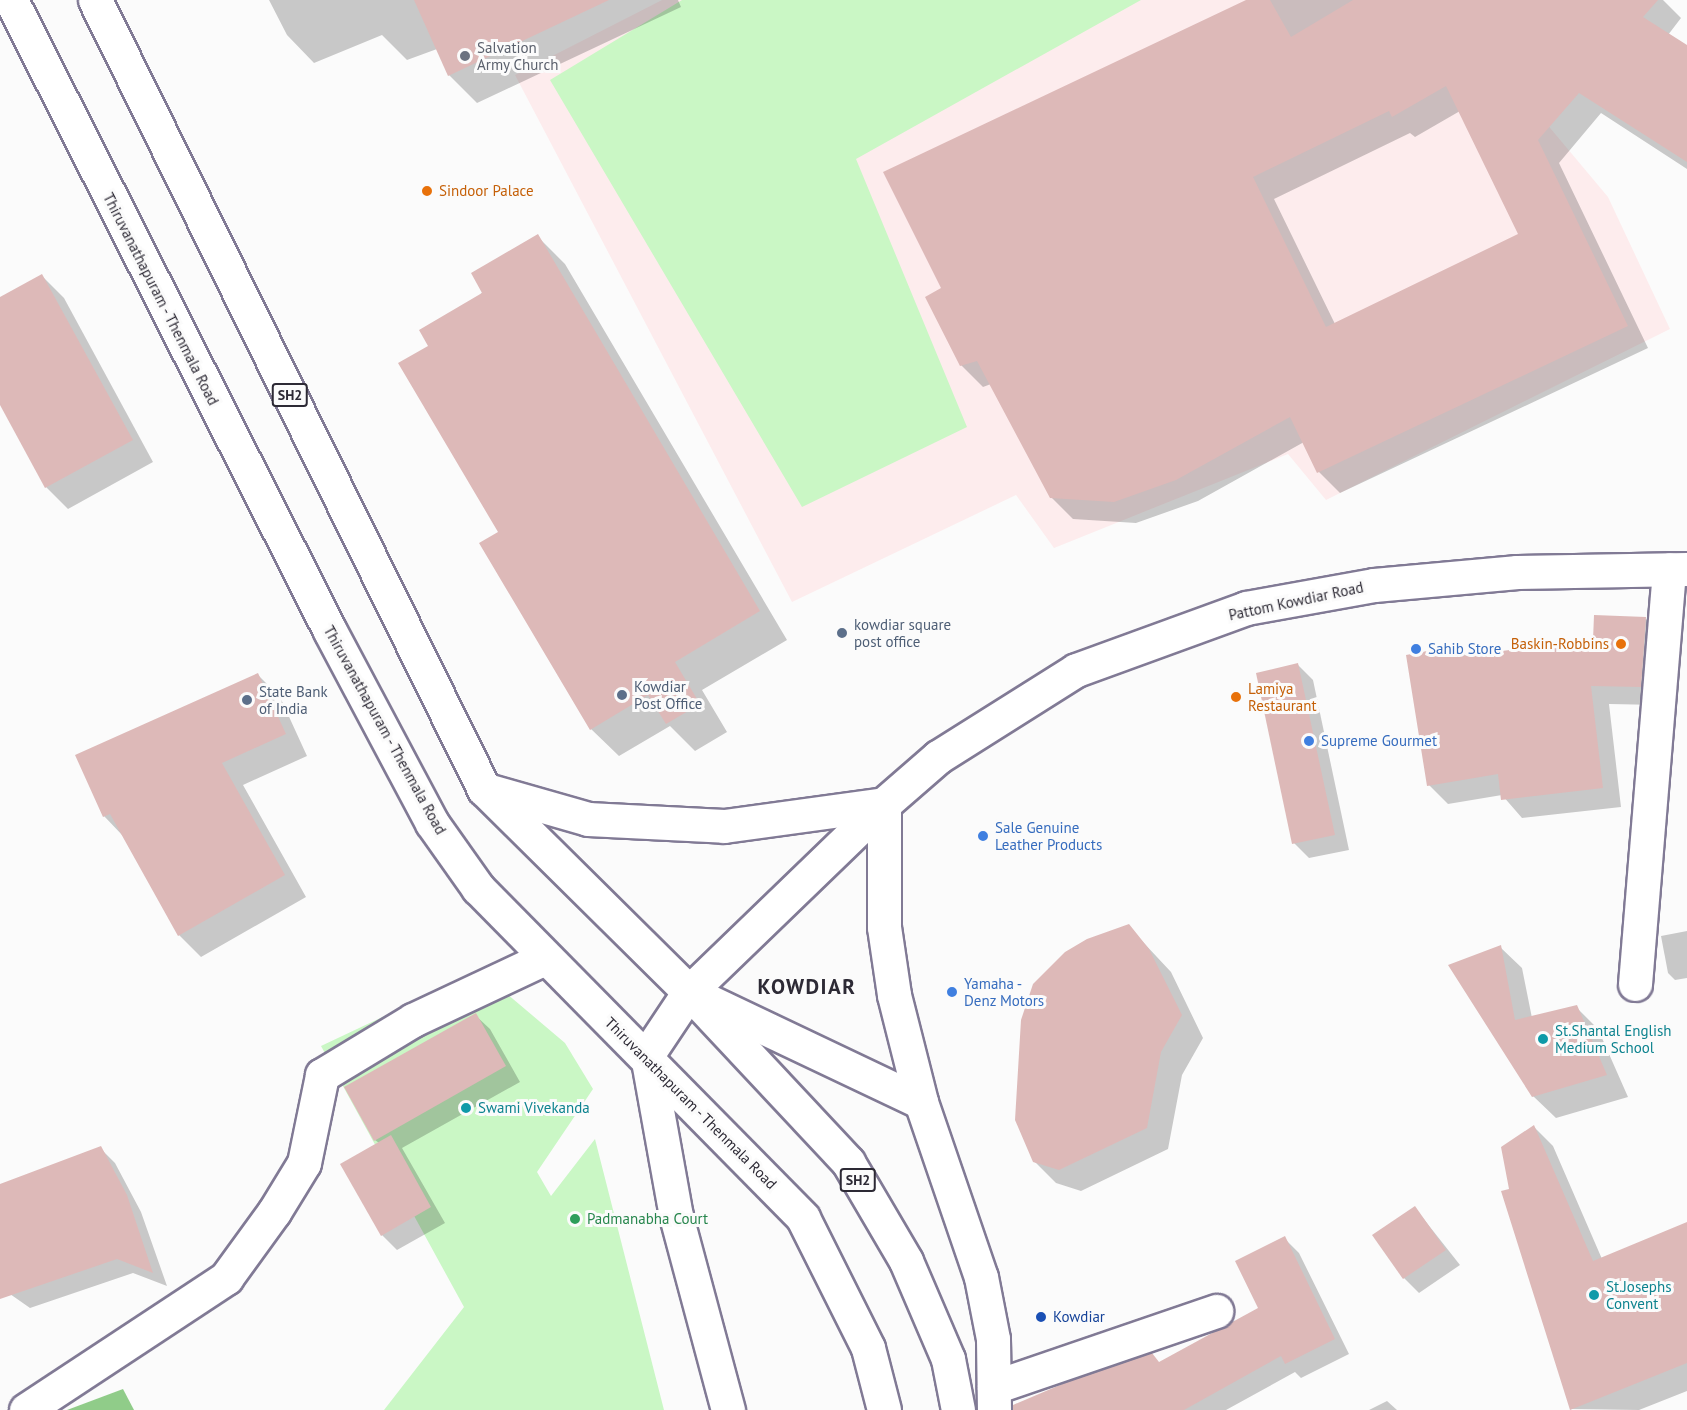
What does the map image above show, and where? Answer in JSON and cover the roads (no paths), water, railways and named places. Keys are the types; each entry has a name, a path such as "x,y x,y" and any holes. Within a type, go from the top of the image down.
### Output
{"main road":[{"name":"Thiruvanathapuram - Thenmala Road","path":"11,0 330,631 432,823 478,888 545,958 647,1055 803,1218 868,1348 884,1410"},
{"name":"SH2","path":"95,0 484,789 689,992 848,1162 906,1261 948,1359 958,1410"},
{"path":"1635,984 1678,569"},
{"name":"Pattom Kowdiar Road","path":"647,1055 689,992 884,804 938,757 1076,670 1246,608 1374,585 1505,573 1678,569"},
{"path":"484,789 588,819 724,826 884,804 884,927 894,995 921,1102 981,1277 993,1339 994,1399 1216,1311"},
{"path":"26,1410 226,1278 274,1212 304,1163 322,1075 413,1020 545,958"},
{"name":"SH2","path":"689,992 921,1102"},
{"path":"647,1055 676,1215 728,1410"}],"place":[{"name":"Salvation Army Church","path":"465,56"},
{"name":"Sindoor Palace","path":"427,191"},
{"name":"kowdiar square post office","path":"842,633"},
{"name":"Baskin-Robbins","path":"1621,644"},
{"name":"Sahib Store","path":"1416,649"},
{"name":"Kowdiar Post Office","path":"622,695"},
{"name":"Lamiya Restaurant","path":"1236,697"},
{"name":"State Bank of India","path":"247,700"},
{"name":"Supreme Gourmet","path":"1309,741"},
{"name":"Sale Genuine Leather Products","path":"983,836"},
{"name":"Yamaha - Denz Motors","path":"952,992"},
{"name":"St.Shantal English Medium School","path":"1543,1039"},
{"name":"Swami Vivekanda","path":"466,1108"},
{"name":"Padmanabha Court","path":"575,1219"},
{"name":"St.Josephs Convent","path":"1594,1295"},
{"name":"Kowdiar","path":"1041,1317"}],"district":[{"name":"KOWDIAR","path":"807,987"}]}
